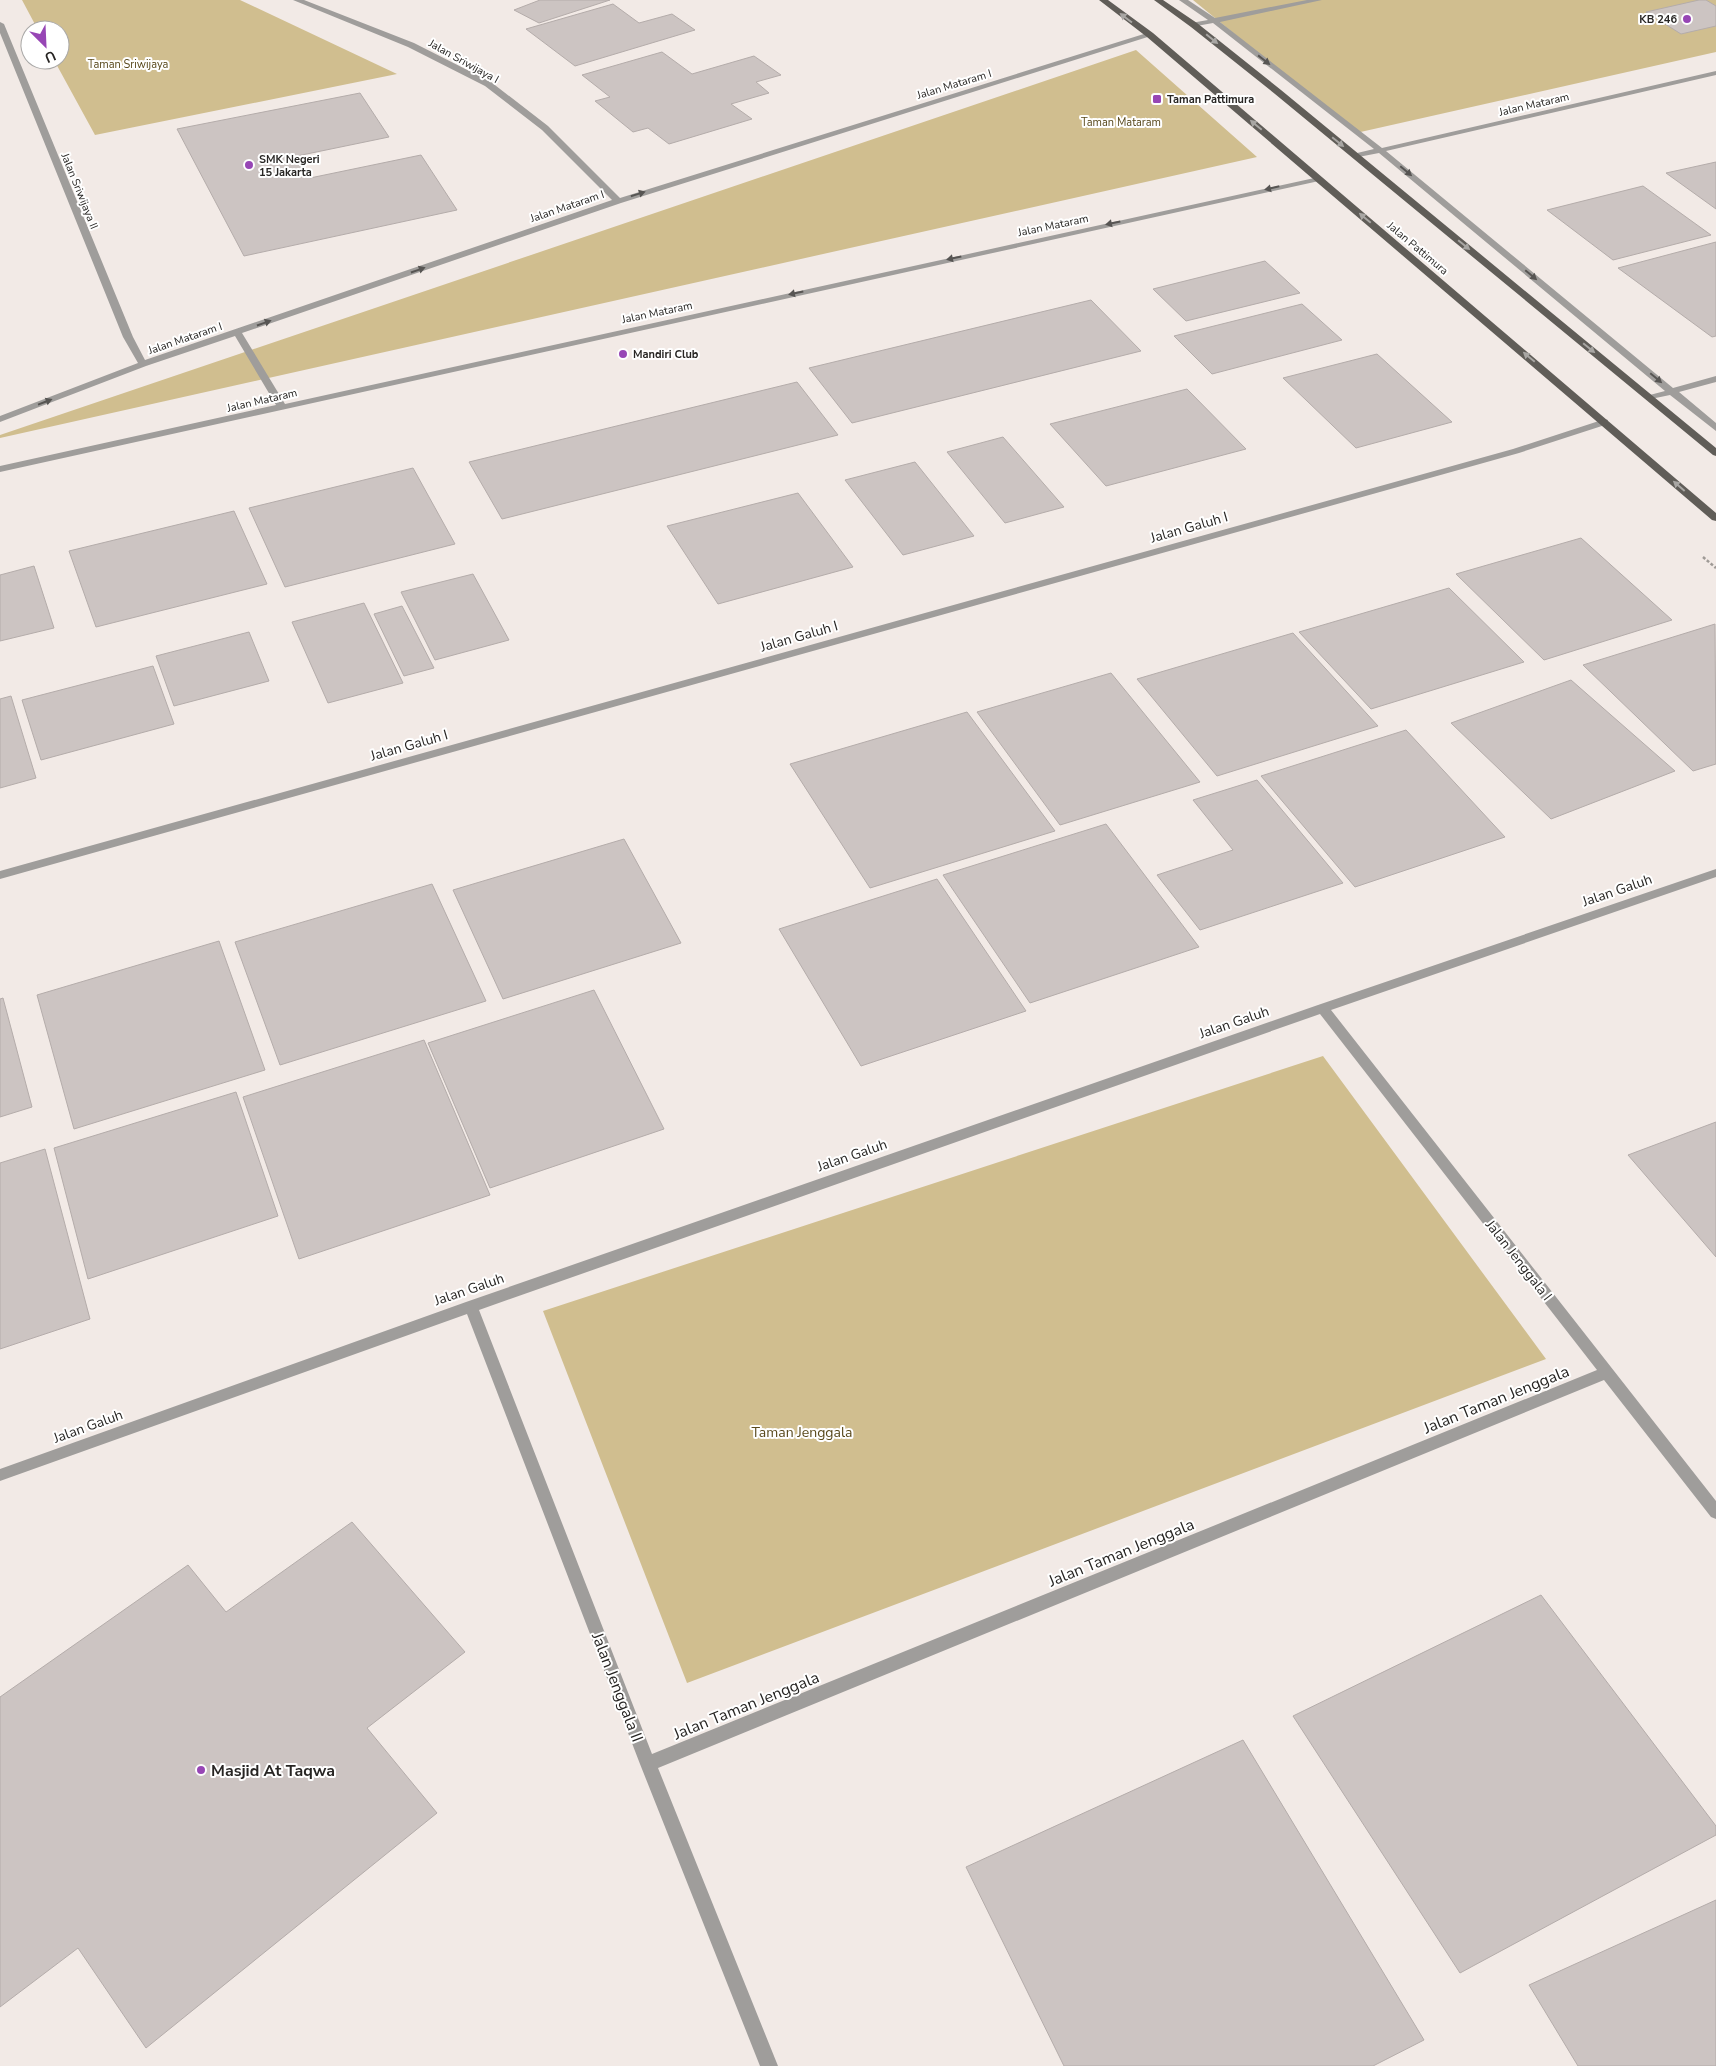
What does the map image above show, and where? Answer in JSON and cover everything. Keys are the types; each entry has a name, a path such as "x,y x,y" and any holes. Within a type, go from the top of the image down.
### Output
{"main road":[{"name":"Jalan Pattimura","path":"1103,0 1150,36 1716,518"},
{"path":"1158,0 1194,25 1356,156 1716,453"}],"street":[{"name":"Jalan Sriwijaya I","path":"297,0 411,45 488,84 544,128 618,201"},
{"path":"1183,0 1214,21 1381,151 1716,428"},
{"path":"1194,25 1318,0"},
{"name":"Jalan Sriwijaya II","path":"0,24 128,337 143,364"},
{"name":"Jalan Mataram I","path":"0,419 143,364 618,201 1150,36"},
{"name":"Jalan Mataram","path":"1356,156 1716,73"},
{"name":"Jalan Mataram","path":"0,469 1319,179"},
{"path":"237,332 282,407"},
{"path":"1649,398 1716,379"},
{"name":"Jalan Galuh I","path":"0,876 1516,451 1605,422"},
{"name":"Jalan Galuh","path":"0,1475 471,1306 1322,1008 1716,873"},
{"name":"Jalan Jenggala I","path":"1322,1008 1716,1512"},
{"name":"Jalan Jenggala II","path":"471,1306 648,1764 769,2066"},
{"name":"Jalan Taman Jenggala","path":"648,1764 1608,1372"}],"green space":[{"name":"Taman Sriwijaya","path":"22,0 240,0 397,74 95,135 59,70 70,70 70,20 33,20"},
{"path":"1193,0 1716,0 1716,52 1356,133"},
{"name":"Taman Mataram","path":"1136,50 1257,157 0,438 0,435"},
{"name":"Taman Jenggala","path":"1323,1056 1546,1359 687,1683 543,1311"}],"building":[{"path":"540,0 610,0 539,23 514,10"},
{"name":"KB 246","path":"1706,0 1716,6 1716,26 1681,34 1646,12"},
{"path":"613,4 639,23 672,14 695,30 575,66 526,29"},
{"path":"662,52 692,74 754,56 781,75 756,82 769,93 731,104 752,119 669,144 648,128 633,132 595,101 610,97 582,75"},
{"name":"SMK Negeri 15 Jakarta","path":"360,93 389,137 297,156 310,178 421,155 457,210 244,256 177,129"},
{"path":"1716,162 1716,209 1666,173"},
{"path":"1643,186 1711,235 1613,260 1547,210"},
{"path":"1716,242 1716,336 1712,337 1618,268"},
{"path":"1265,261 1300,293 1186,321 1153,289"},
{"path":"1091,300 1141,351 852,423 809,368"},
{"path":"1302,304 1342,340 1212,374 1174,336"},
{"path":"1377,354 1452,422 1356,448 1283,378"},
{"path":"797,382 838,435 502,519 469,462"},
{"path":"1187,389 1246,449 1106,486 1050,424"},
{"path":"1003,437 1064,507 1005,523 947,452"},
{"path":"915,462 974,536 903,555 845,480"},
{"path":"413,468 455,544 285,587 249,508"},
{"path":"798,493 853,567 718,604 667,526"},
{"path":"234,511 267,584 96,627 69,551"},
{"path":"1581,538 1672,620 1544,660 1456,574"},
{"path":"34,566 54,628 0,641 0,575"},
{"path":"473,574 509,640 435,660 401,592"},
{"path":"1449,588 1524,662 1371,709 1299,632"},
{"path":"364,603 403,683 328,703 292,622"},
{"path":"402,606 434,668 404,676 374,614"},
{"path":"1715,624 1716,764 1693,771 1583,665"},
{"path":"249,632 269,681 174,706 156,656"},
{"path":"1293,633 1378,726 1217,776 1137,679"},
{"path":"153,666 174,724 41,760 22,700"},
{"path":"1111,673 1200,782 1060,825 977,712"},
{"path":"1571,680 1675,771 1551,819 1451,723"},
{"path":"11,696 36,778 0,788 0,699"},
{"path":"967,712 1055,831 870,888 790,764"},
{"path":"1406,730 1505,837 1355,887 1261,776"},
{"path":"1257,780 1343,883 1200,930 1157,875 1233,850 1193,800"},
{"path":"1106,824 1199,947 1030,1003 943,875"},
{"path":"624,839 681,943 503,999 453,890"},
{"path":"937,879 1026,1011 861,1066 779,929"},
{"path":"432,884 486,1001 280,1065 235,942"},
{"path":"219,941 265,1070 74,1129 37,995"},
{"path":"594,990 664,1129 490,1188 428,1043"},
{"path":"3,998 32,1107 0,1117 0,999"},
{"path":"424,1040 490,1195 299,1259 243,1097"},
{"path":"236,1092 278,1216 88,1279 54,1148"},
{"path":"1716,1122 1716,1257 1628,1155"},
{"path":"45,1149 90,1319 0,1349 0,1163"},
{"name":"Masjid At Taqwa","path":"352,1522 465,1652 367,1728 437,1813 146,2048 78,1948 0,2007 0,1697 188,1565 226,1612"},
{"path":"1541,1595 1716,1826 1716,1835 1460,1973 1293,1716"},
{"path":"1243,1740 1424,2040 1373,2066 1064,2066 966,1867"},
{"path":"1716,1900 1716,2066 1578,2066 1529,1985"}],"place":[{"name":"KB 246","path":"1687,19"},
{"name":"Taman Pattimura","path":"1157,99"},
{"name":"SMK Negeri 15 Jakarta","path":"249,165"},
{"name":"Mandiri Club","path":"623,354"},
{"name":"Masjid At Taqwa","path":"201,1770"}]}
